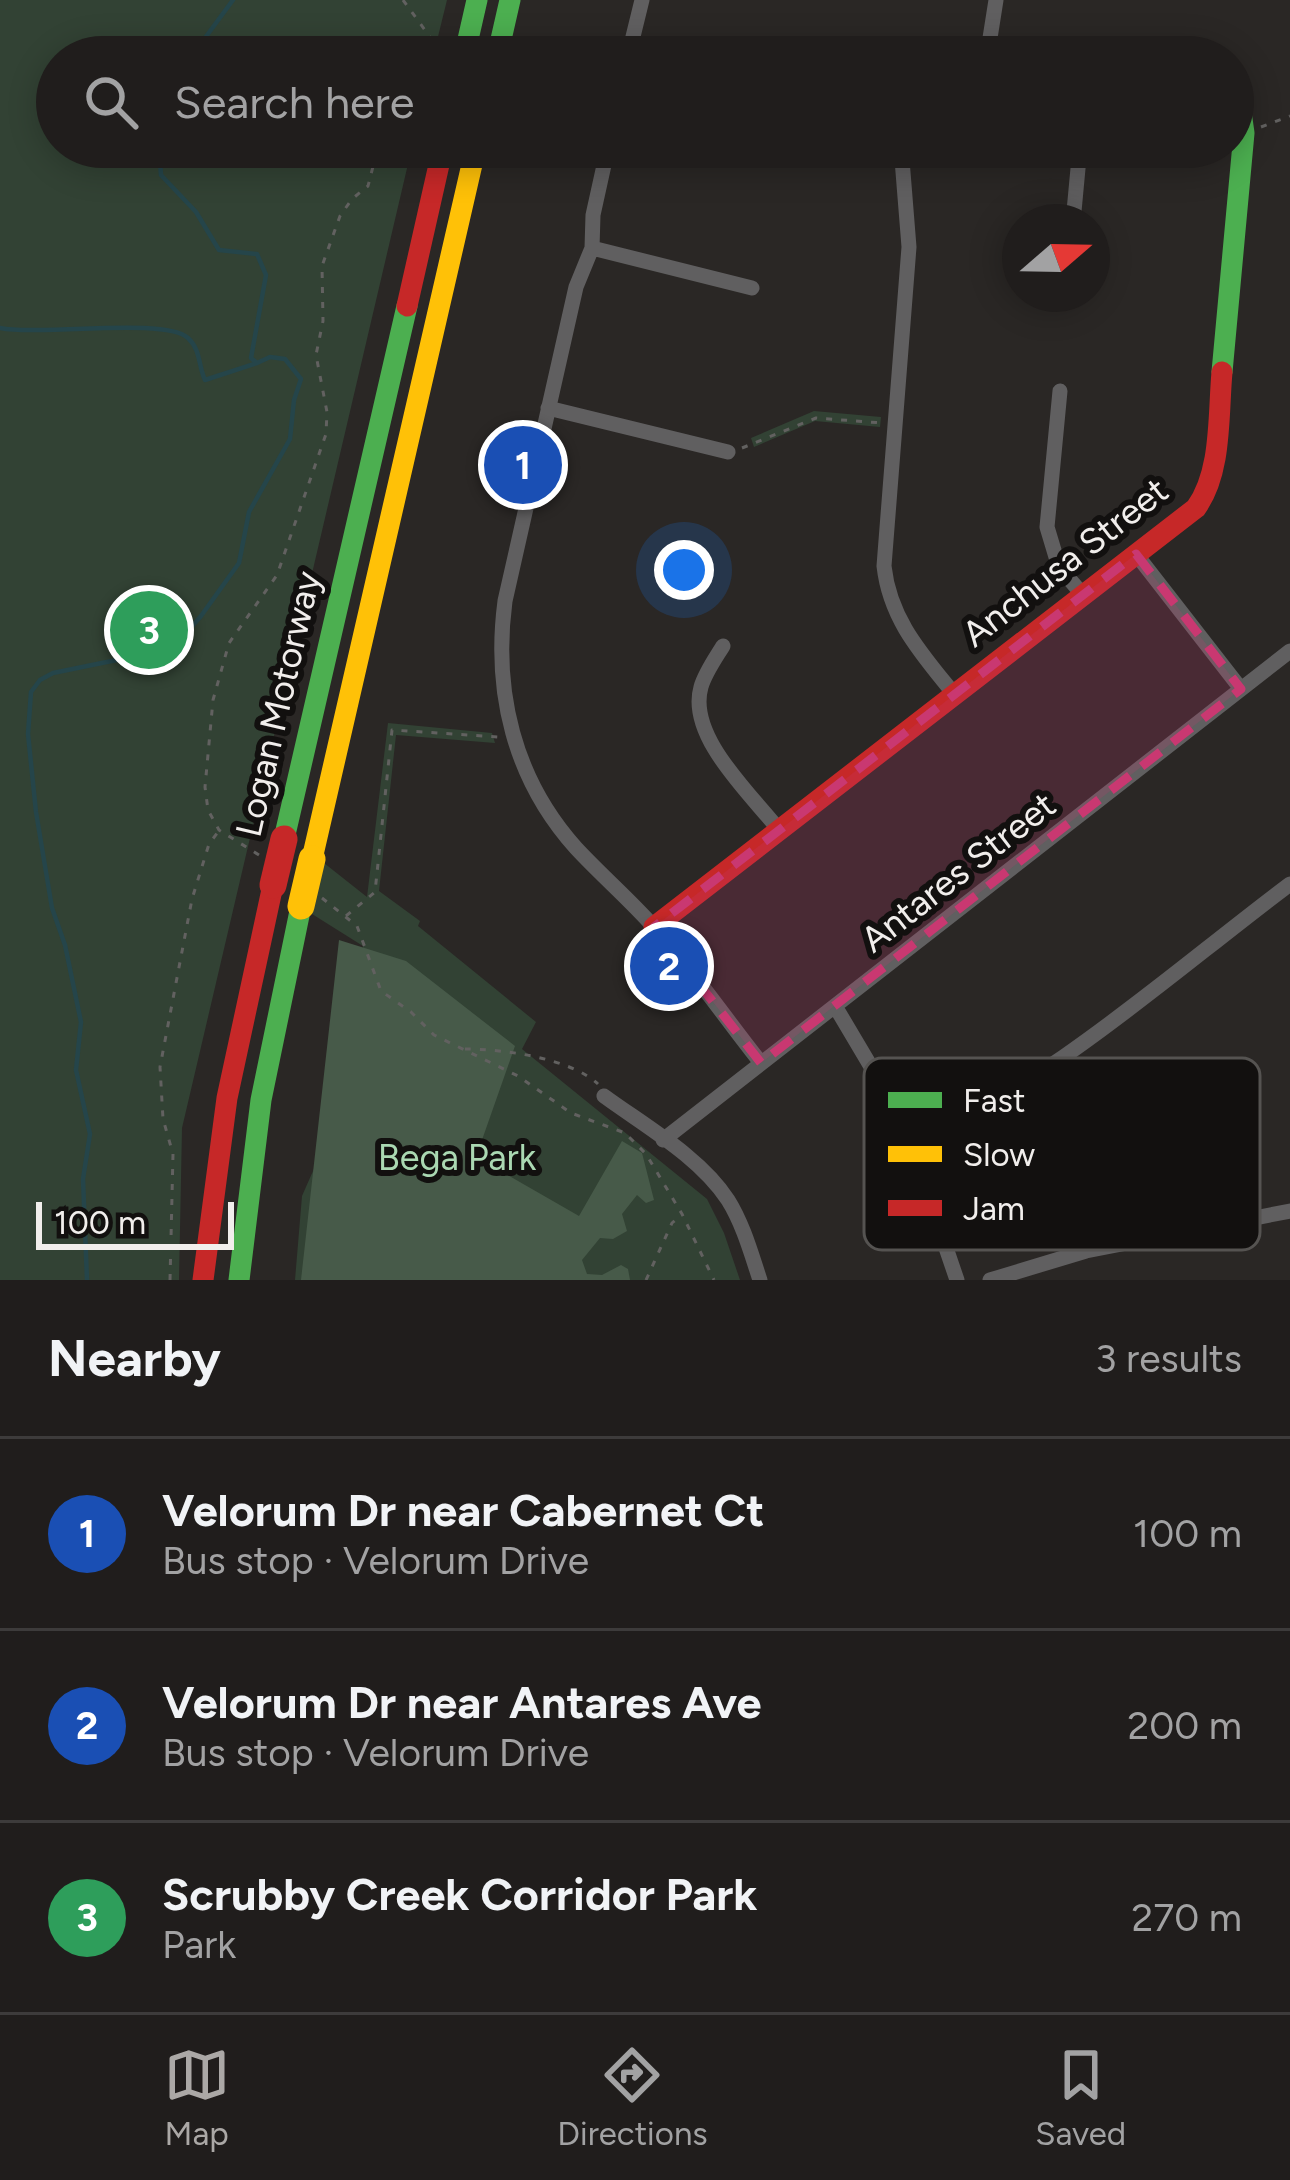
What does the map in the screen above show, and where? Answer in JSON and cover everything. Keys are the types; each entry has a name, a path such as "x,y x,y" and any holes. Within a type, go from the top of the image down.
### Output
{"main road":[{"path":"469,36 477,0"},
{"path":"502,36 510,0"},
{"name":"Logan Motorway","path":"203,1280 227,1098 438,168"},
{"name":"Logan Motorway","path":"238,1280 260,1100 471,168"},
{"name":"Anchusa Street","path":"654,927 1196,508 1212,475 1235,168"}],"street":[{"path":"633,36 642,0"},
{"path":"990,36 996,0"},
{"path":"603,168 593,215 592,248 576,287 502,626 500,670 512,734 536,791 560,829 654,927 760,1063"},
{"path":"903,168 909,247 884,536 886,590 905,632 954,694"},
{"path":"1075,204 1078,168"},
{"path":"592,248 752,288"},
{"path":"1060,392 1047,527 1059,567 1083,595"},
{"path":"548,408 728,452"},
{"path":"1136,554 1241,689"},
{"path":"723,646 701,685 698,712 706,737 779,830"},
{"name":"Antares Street","path":"663,1140 1290,651"},
{"path":"1057,1058 1290,884"},
{"path":"835,1006 866,1058"},
{"path":"604,1096 722,1192 742,1227 760,1280"},
{"path":"1260,1217 1290,1211"},
{"path":"947,1250 957,1280"},
{"path":"990,1280 1086,1250"}],"path":[{"path":"403,0 429,36"},
{"path":"1254,130 1290,116"},
{"path":"170,1280 173,1154 164,1119 160,1067 192,899 209,844 219,830 208,810 205,787 213,700 229,643 277,574 326,434 316,355 323,321 322,266 340,217 368,186 372,168"},
{"path":"728,452 816,418 896,424"},
{"path":"345,916 375,892 392,730 495,738 512,734"},
{"path":"334,906 365,940 371,974 381,991 434,1035 518,1076 571,1113 625,1132 646,1154 714,1280"},
{"path":"460,1049 558,1061 592,1078 604,1096"},
{"path":"646,1280 672,1222 682,1214"}],"highlighted area":[{"path":"1136,554 1241,689 761,1063 654,927"}],"green space":[{"path":"0,0 447,0 438,36 36,36 36,168 407,168 182,1128 179,1280 0,1280"},
{"path":"814,411 881,417 880,427 815,421 754,447 751,438"},
{"name":"Bega Park","path":"388,723 492,733 495,743 396,735 379,891 536,1022 522,1049 707,1199 740,1280 295,1280 302,1196 346,1096 363,946 312,914 324,863 367,897"},
{"name":"Bega Park","path":"339,940 406,961 515,1046 476,1157 579,1216 622,1141 642,1153 654,1200 646,1203 637,1195 622,1214 627,1231 613,1239 600,1238 582,1260 587,1274 602,1275 621,1265 628,1269 630,1280 301,1280"}],"waterway":[{"path":"206,36 233,0"},
{"path":"87,1280 83,1179 90,1134 76,1070 81,1022 52,908 36,812 28,734 31,692 53,673 136,656 187,632 201,616 239,563 249,512 290,439 301,379 285,359 270,357 257,363 251,358 266,275 257,254 219,250 196,212 161,175 160,168"},
{"path":"0,328 175,332 192,343 205,380 257,363"}],"traffic: fast":[{"path":"469,36 477,0"},
{"path":"502,36 510,0"},
{"path":"1222,372 1241,168"},
{"path":"284,839 407,306"},
{"path":"239,1280 261,1100 301,906"}],"traffic: slow":[{"path":"312,859 471,168"},
{"path":"301,906 312,859"}],"traffic: jam":[{"path":"407,306 438,168"},
{"path":"654,927 1196,508 1215,461 1222,372"},
{"path":"273,885 284,839"},
{"path":"203,1280 227,1098 273,885"}],"place":[{"name":"Velorum Dr near Cabernet Ct","path":"523,465"},
{"name":"Scrubby Creek Corridor Park","path":"149,630"},
{"name":"Velorum Dr near Antares Ave","path":"669,966"}]}
